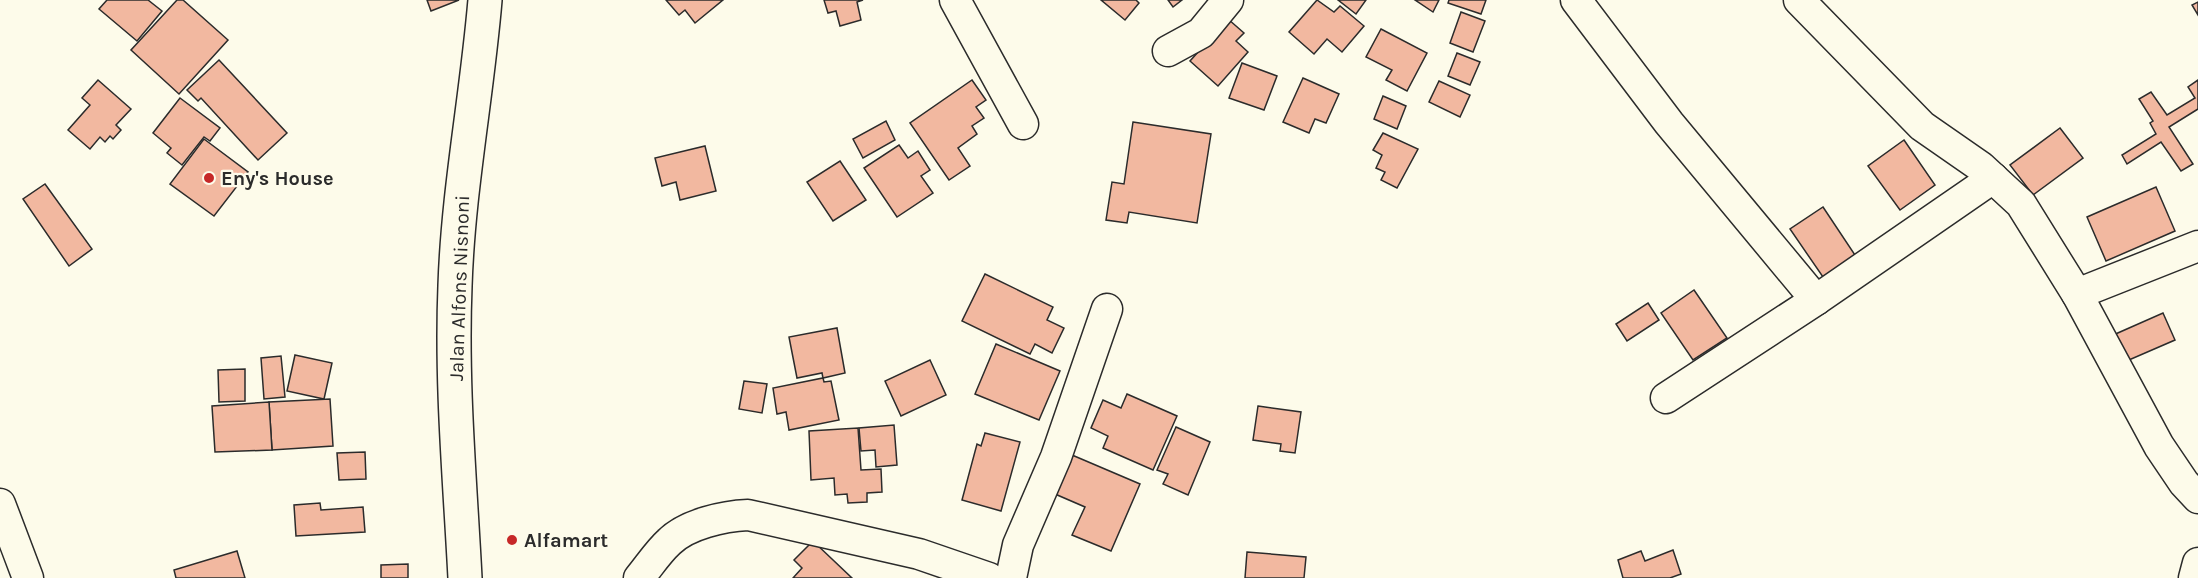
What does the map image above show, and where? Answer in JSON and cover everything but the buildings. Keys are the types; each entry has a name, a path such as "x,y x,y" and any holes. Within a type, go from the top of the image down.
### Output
{"main road":[{"name":"Jalan Alfons Nisnoni","path":"465,578 456,452 455,288 462,186 485,0"}],"street":[{"path":"955,0 1023,124"},
{"path":"1168,51 1201,33 1228,0"},
{"path":"1576,0 1669,123 1816,300"},
{"path":"1799,0 1922,126 1993,178 2020,204 2077,294 2159,446 2198,498"},
{"path":"1666,398 1816,300 1993,178"},
{"path":"2077,294 2198,246"},
{"path":"1011,578 1018,545 1056,457 1107,309"},
{"path":"0,504 28,578"},
{"path":"639,578 669,541 680,533 723,518 748,515 919,554 989,578"},
{"path":"2194,578 2198,563"},
{"path":"465,578 472,578"}],"place":[{"name":"Eny's House","path":"209,178"},
{"name":"Alfamart","path":"512,540"}]}
